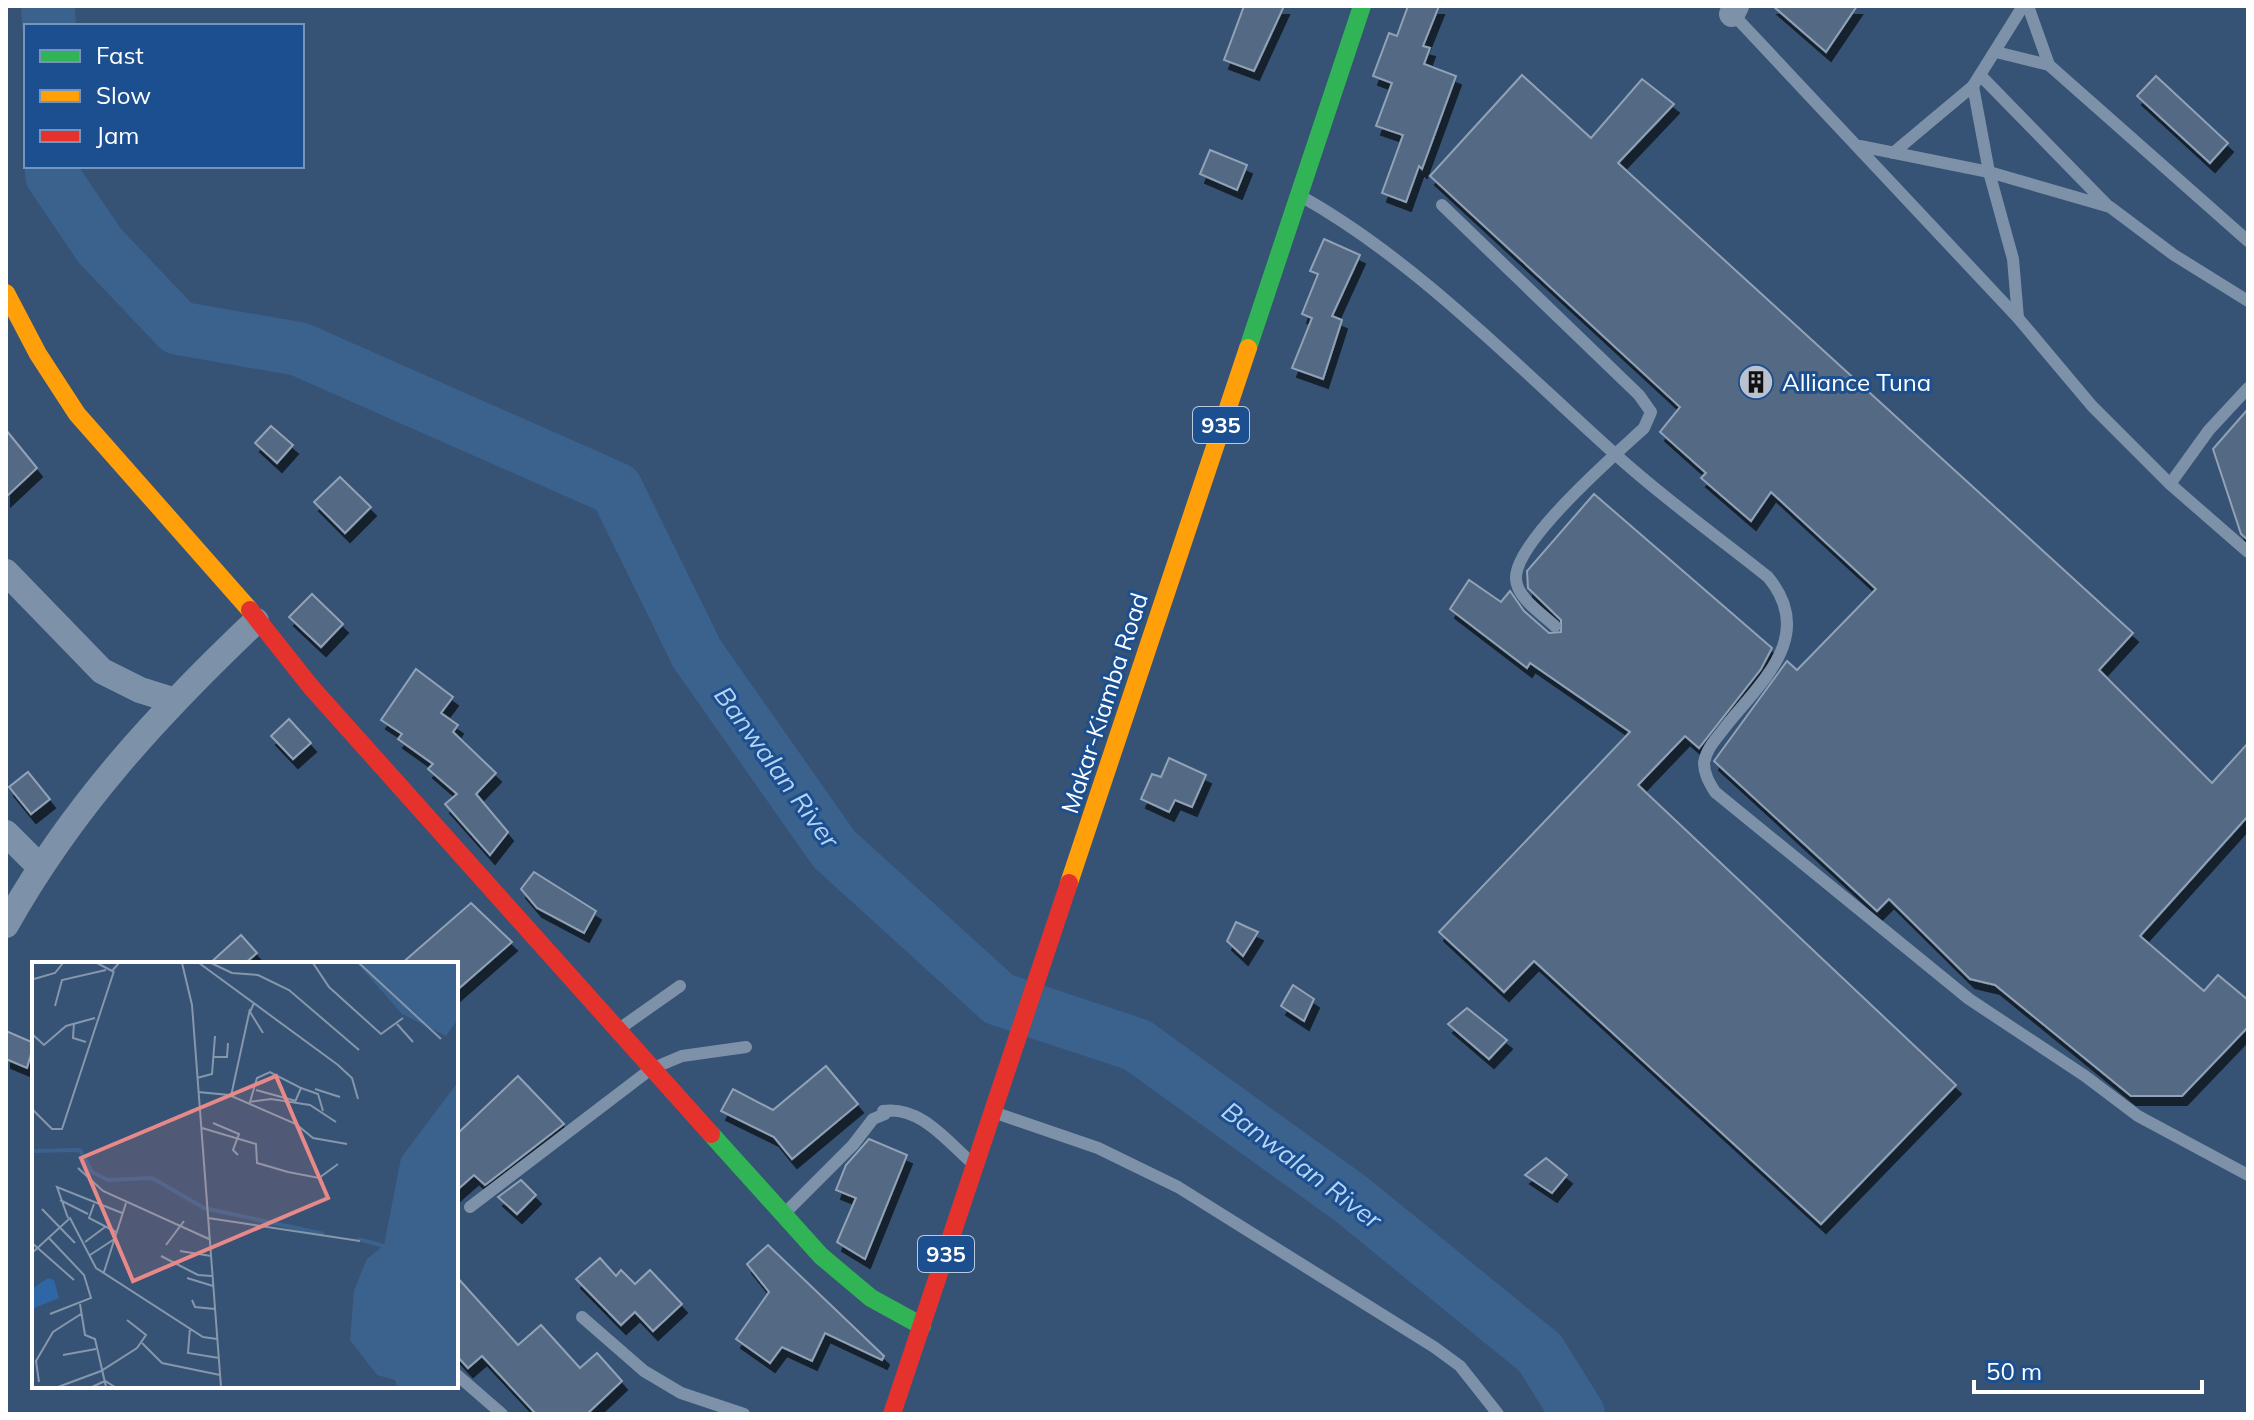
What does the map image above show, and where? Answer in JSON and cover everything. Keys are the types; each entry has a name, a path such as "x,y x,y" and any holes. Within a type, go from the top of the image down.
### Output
{"main road":[{"name":"Makar-Kiamba Road","path":"892,1414 1083,845 1296,193 1362,6"},
{"path":"6,293 38,354 77,414 617,1031 783,1215 849,1280 922,1326"}],"street":[{"path":"6,572 102,671 140,690 172,700"},
{"path":"6,925 39,866 75,814 172,700 256,621"},
{"path":"6,833 39,866"}],"lane":[{"path":"1893,153 1977,81 2026,6"},
{"path":"2026,6 2049,65 2248,241"},
{"path":"1731,9 2018,318 2092,406 2170,484 2248,552"},
{"path":"1996,52 2049,65"},
{"path":"1977,81 1989,172 2013,259 2018,318"},
{"path":"1977,81 2110,207 2174,255 2248,301"},
{"path":"1860,146 1989,172 2110,207"},
{"path":"1296,193 1356,227 1563,403 1615,454 1768,577 1786,606 1786,639 1778,663 1707,750 1706,776 1715,792 1969,999 2085,1076 2138,1116 2248,1175"},
{"path":"1442,205 1649,407 1648,423 1548,522 1523,554 1518,567 1520,592 1555,626"},
{"path":"2170,484 2209,430 2248,388"},
{"path":"617,1031 643,1008 680,986"},
{"path":"470,1207 651,1069 704,1051 746,1047"},
{"path":"783,1215 853,1145 873,1119 885,1114 883,1111 907,1111 930,1125 975,1167"},
{"path":"993,1113 1098,1148 1178,1187 1434,1347 1460,1366 1498,1414"},
{"path":"582,1317 644,1371 681,1393 744,1414"},
{"path":"458,1376 502,1414"}],"building":[{"path":"1244,6 1284,6 1254,71 1224,60"},
{"path":"1408,6 1439,6 1423,46 1430,48 1424,64 1456,76 1422,169 1419,166 1406,202 1382,193 1403,135 1376,126 1392,83 1373,76 1389,33 1397,36"},
{"path":"1773,6 1857,6 1826,52"},
{"name":"Alliance Tuna","path":"1522,75 1591,138 1642,79 1674,104 1618,163 2133,633 2099,670 2212,783 2248,743 2248,816 2140,936 2204,991 2218,975 2248,1000 2248,1027 2182,1096 2131,1096 1995,985 1970,979 1889,899 1877,911 1714,761 1787,661 1797,670 1876,589 1771,492 1751,521 1701,478 1706,473 1660,432 1680,407 1430,176"},
{"path":"2156,76 2228,143 2210,163 2137,96"},
{"path":"1210,150 1247,165 1237,190 1200,174"},
{"path":"1324,239 1360,255 1332,316 1342,320 1323,379 1292,368 1312,318 1302,314 1318,274 1310,271"},
{"path":"2248,409 2248,540 2241,534 2213,449"},
{"path":"271,426 293,445 277,463 255,443"},
{"path":"6,430 37,468 6,497"},
{"path":"340,477 371,507 345,533 314,502"},
{"path":"1594,494 1772,648 1761,669 1699,748 1685,736 1638,785 1956,1085 1821,1224 1534,961 1504,992 1439,932 1630,732 1530,663 1527,668 1450,609 1469,580 1501,602 1510,591 1524,611 1549,633 1561,632 1561,620 1528,588 1527,571"},
{"path":"312,594 343,624 321,647 289,617"},
{"path":"416,669 453,697 441,713 458,725 453,732 496,773 476,794 508,832 490,855 445,804 457,794 428,769 433,764 398,739 402,734 381,720"},
{"path":"289,719 311,743 293,759 271,736"},
{"path":"1169,758 1206,775 1192,807 1175,800 1169,812 1141,799 1152,774 1161,777"},
{"path":"28,772 50,799 31,814 9,787"},
{"path":"534,872 596,911 584,933 537,908 521,889"},
{"path":"471,903 512,942 458,989 458,962 403,962"},
{"path":"1236,922 1258,932 1243,956 1227,941"},
{"path":"241,935 257,953 246,962 211,962"},
{"path":"1293,985 1314,999 1304,1021 1281,1006"},
{"path":"1467,1008 1507,1040 1489,1059 1448,1024"},
{"path":"6,1031 32,1042 27,1068 6,1059"},
{"path":"826,1066 858,1104 792,1159 774,1137 721,1111 733,1089 773,1110"},
{"path":"518,1076 564,1124 485,1185 474,1175 458,1189 458,1133"},
{"path":"869,1139 907,1155 865,1259 837,1242 856,1198 836,1190 846,1165"},
{"path":"1546,1158 1567,1175 1552,1193 1525,1175"},
{"path":"521,1180 536,1195 517,1214 498,1197"},
{"path":"768,1245 884,1356 882,1360 825,1333 812,1361 782,1347 770,1363 736,1339 769,1292 747,1264"},
{"path":"600,1258 616,1276 621,1270 635,1284 650,1270 682,1304 653,1331 635,1312 621,1325 576,1279"},
{"path":"458,1278 518,1345 541,1325 580,1368 597,1353 622,1381 587,1414 536,1414 482,1356 468,1368 458,1357"}],"waterway":[{"name":"Banwalan River","path":"48,6 49,24"},
{"name":"Banwalan River","path":"52,168 52,175 100,246 178,328 299,349 616,489 697,654 834,849 999,999 1137,1045 1351,1199 1540,1353 1578,1414"}],"traffic: fast":[{"path":"1248,348 1362,6"},
{"path":"711,1134 821,1256 871,1298 922,1326"}],"traffic: slow":[{"path":"6,293 38,354 77,414 250,610"},
{"path":"1069,883 1248,348"}],"traffic: jam":[{"path":"250,610 311,687 711,1134"},
{"path":"892,1414 1069,883"}],"place":[{"name":"Alliance Tuna","path":"1756,382"}]}
